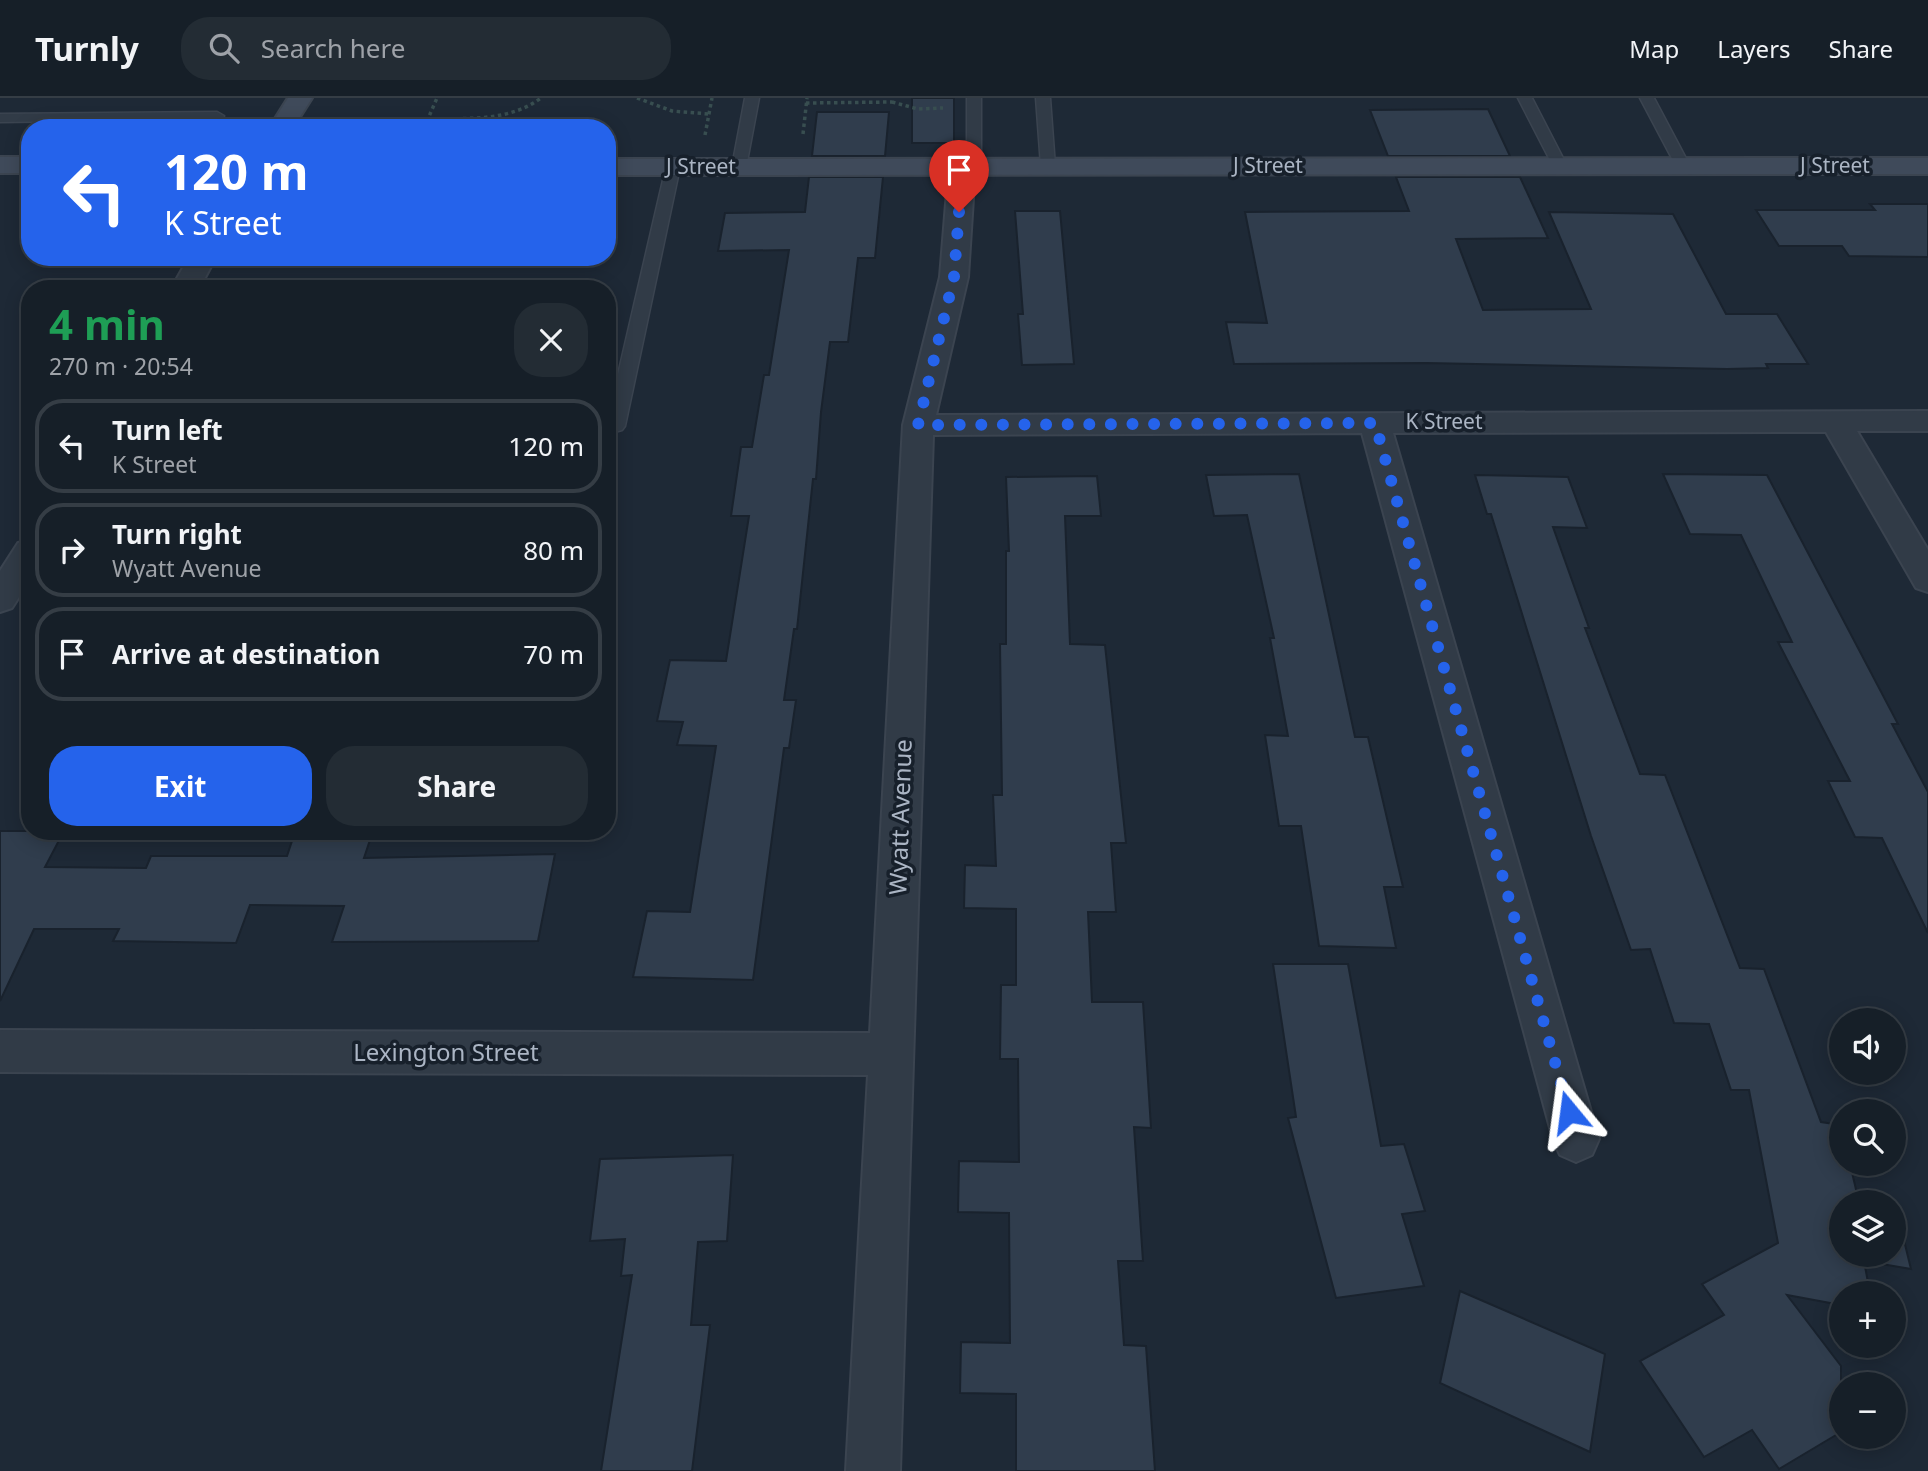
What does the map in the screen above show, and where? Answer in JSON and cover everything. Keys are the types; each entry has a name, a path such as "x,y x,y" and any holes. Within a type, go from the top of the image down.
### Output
{"street":[{"path":"286,119 299,98"},
{"name":"J Street","path":"616,167 1559,164 1928,166"},
{"path":"0,165 21,165"},
{"name":"Wyatt Avenue","path":"873,1471 918,425 954,277 968,167"},
{"path":"1835,421 1928,579"},
{"name":"K Street","path":"918,425 1928,421"},
{"path":"1375,423 1576,1139"},
{"path":"0,599 21,566"},
{"name":"Lexington Street","path":"0,1051 891,1054"}],"lane":[{"path":"739,167 752,98"},
{"path":"1043,98 1048,166"},
{"path":"1525,98 1559,164"},
{"path":"1647,98 1683,166"},
{"path":"968,167 974,103"},
{"path":"0,118 217,116"},
{"path":"616,426 673,167"},
{"path":"616,364 629,364"}],"path":[{"path":"438,98 428,119 477,118 513,113 541,98"},
{"path":"637,98 660,109 683,114 709,114"},
{"path":"806,103 892,100 918,109 974,103"}],"building":[{"path":"912,98 954,98 954,143 912,143"},
{"path":"1488,109 1510,156 1388,156 1370,110"},
{"path":"817,112 889,112 885,156 812,156"},
{"path":"809,177 883,177 875,258 858,258 848,342 830,342 797,629 794,629 784,700 796,700 789,748 784,748 753,980 633,977 647,911 690,912 716,746 677,745 683,722 657,721 670,660 726,661 749,516 731,516 741,447 752,447 764,375 769,375 789,250 718,251 725,213 805,212"},
{"path":"1396,177 1520,177 1548,238 1456,239 1483,310 1591,309 1549,212 1673,214 1726,314 1777,314 1808,364 1766,364 1768,368 1727,369 1426,363 1234,364 1226,322 1267,323 1245,212 1409,211"},
{"path":"1870,204 1928,204 1928,257 1849,256 1842,246 1779,246 1756,210 1875,210"},
{"path":"1015,211 1060,211 1074,364 1022,365 1018,314 1023,314"},
{"path":"1299,474 1355,737 1368,737 1403,887 1384,887 1396,948 1319,946 1301,826 1279,826 1265,735 1288,736 1270,638 1274,638 1247,515 1214,516 1206,475"},
{"path":"1663,474 1767,475 1898,724 1892,724 1928,792 1928,933 1882,838 1855,837 1828,781 1850,781 1778,642 1792,642 1741,535 1690,534"},
{"path":"1475,475 1568,477 1587,528 1553,527 1589,628 1585,628 1640,774 1665,775 1740,968 1764,969 1821,1122 1829,1123 1829,1176 1853,1176 1856,1190 1829,1190 1829,1267 1865,1267 1868,1281 1829,1281 1829,1303 1787,1295 1829,1350 1829,1358 1835,1358 1841,1366 1841,1372 1829,1372 1829,1439 1779,1469 1752,1430 1704,1457 1640,1361 1724,1315 1702,1284 1778,1243 1749,1090 1731,1090 1709,1024 1674,1023 1650,949 1631,950 1591,836 1491,514 1487,514"},
{"path":"1097,476 1101,516 1065,516 1070,644 1105,645 1126,843 1111,843 1116,912 1088,912 1092,1002 1143,1002 1151,1128 1134,1127 1143,1261 1118,1261 1124,1345 1146,1346 1155,1471 1016,1471 1016,1394 960,1393 961,1342 1010,1343 1009,1213 958,1212 959,1161 1019,1162 1018,1059 1000,1059 1001,985 1016,985 1016,909 964,908 965,865 996,866 993,795 1002,795 1000,644 1006,644 1006,551 1009,551 1006,477"},
{"path":"0,831 21,831 21,840 59,840 45,867 146,868 151,856 287,856 292,841 320,840 370,840 364,858 555,854 538,941 332,942 344,906 250,905 236,943 113,941 119,929 34,929 0,1001"},
{"path":"1273,964 1348,964 1381,1146 1404,1144 1425,1211 1402,1214 1424,1286 1336,1298 1288,1118 1296,1117"},
{"path":"733,1155 727,1241 698,1242 691,1325 710,1325 692,1471 601,1471 632,1275 621,1276 625,1239 590,1241 600,1159"},
{"path":"1906,1249 1911,1269 1899,1267 1906,1267"},
{"path":"1460,1291 1605,1354 1590,1452 1440,1383"}],"route":[{"path":"959,212 954,277 918,425 1375,423 1569,1112"}]}
